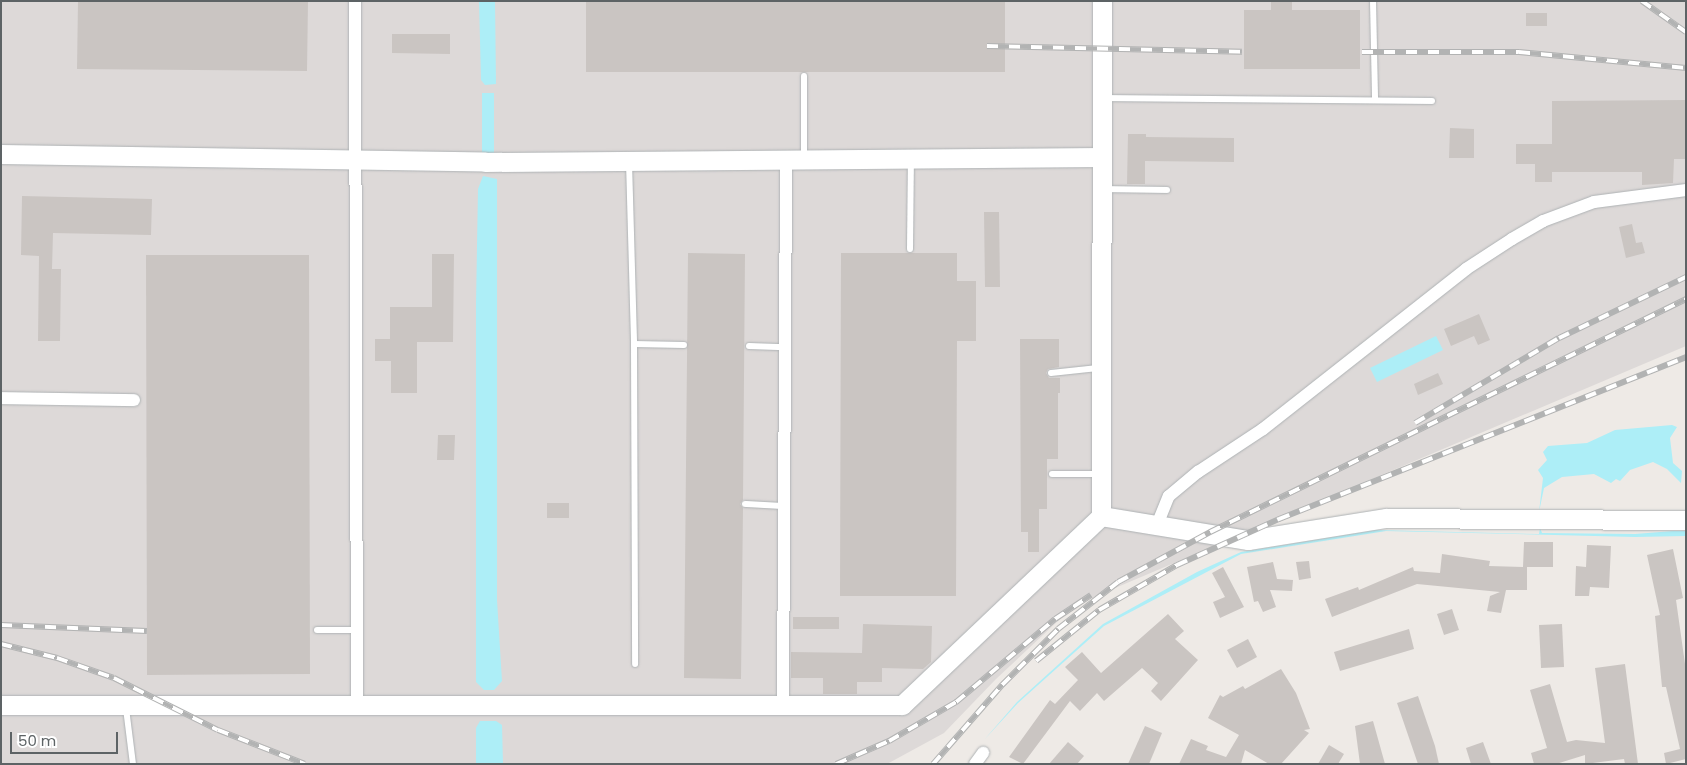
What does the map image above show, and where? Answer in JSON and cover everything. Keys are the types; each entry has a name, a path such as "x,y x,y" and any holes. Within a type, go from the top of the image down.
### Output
{"street":[{"path":"355,1 357,704"},
{"path":"1,705 902,705 1100,516 1102,1"},
{"path":"1,154 354,160 629,161 1102,157"},
{"path":"783,704 785,347 795,159"},
{"path":"1157,525 1169,496 1198,472 1263,429 1302,395 1466,269 1512,239 1543,220 1594,202 1686,190"},
{"path":"1,398 134,400"},
{"path":"1100,516 1248,540 1386,518 1686,520"},
{"path":"975,764 983,753"}],"lane":[{"path":"1373,1 1375,100"},
{"path":"795,159 804,76"},
{"path":"1102,98 1432,101"},
{"path":"910,248 911,158"},
{"path":"629,161 634,344 635,664"},
{"path":"1102,189 1166,190"},
{"path":"634,344 684,345"},
{"path":"749,346 785,347"},
{"path":"1051,373 1102,367"},
{"path":"1052,474 1101,474"},
{"path":"745,504 784,506"},
{"path":"317,630 357,630"},
{"path":"126,706 133,764"}],"shaded area":[{"path":"1,1 1686,1 1686,346 1075,605 996,679 944,733 887,764 1,764"}],"water":[{"path":"479,1 495,1 496,84 485,85 481,80"},
{"path":"482,93 494,93 494,156 482,156"},
{"path":"483,176 497,179 497,600 502,681 494,690 484,690 476,682 476,303 478,189"},
{"path":"1436,336 1443,350 1377,382 1370,368"},
{"path":"1672,425 1677,427 1670,438 1673,463 1682,471 1681,483 1667,469 1653,462 1630,470 1620,481 1616,479 1611,483 1594,474 1562,477 1544,488 1539,512 1543,478 1538,470 1547,460 1543,452 1548,446 1587,443 1615,430"},
{"path":"1540,528 1542,533 1635,534 1686,531 1686,536 1635,537 1386,531 1241,554 1104,626 1018,703 984,740 1017,702 1103,624 1197,572 1241,552 1376,530 1539,534"},
{"path":"480,721 496,721 502,725 503,764 476,764 476,728"}],"building":[{"path":"78,1 308,1 307,71 77,69"},
{"path":"586,1 1005,1 1005,72 586,72"},
{"path":"1271,1 1292,1 1292,10 1360,10 1360,69 1244,69 1244,10 1271,10"},
{"path":"1526,13 1547,13 1547,26 1526,26"},
{"path":"392,34 450,34 450,54 392,53"},
{"path":"1686,100 1686,159 1674,159 1673,183 1642,185 1642,172 1552,172 1552,182 1535,182 1535,164 1516,164 1516,144 1552,144 1552,101"},
{"path":"1450,128 1474,129 1474,158 1449,158"},
{"path":"1128,134 1146,134 1146,137 1234,138 1234,162 1145,161 1145,184 1127,184"},
{"path":"22,196 152,199 151,235 53,233 52,269 61,269 60,341 38,341 39,256 21,255"},
{"path":"984,212 999,212 1000,287 985,287"},
{"path":"1632,224 1636,243 1642,242 1645,253 1626,258 1619,227"},
{"path":"688,253 745,254 743,500 740,504 743,508 741,679 684,678"},
{"path":"841,253 957,253 957,281 976,281 976,341 957,341 956,596 840,596"},
{"path":"432,254 454,254 453,342 417,342 417,393 391,393 391,361 375,361 375,339 390,339 390,307 432,307"},
{"path":"146,255 309,255 310,674 147,675"},
{"path":"1479,314 1490,340 1478,345 1474,336 1451,346 1444,329"},
{"path":"1020,339 1059,339 1059,367 1048,369 1046,373 1049,378 1060,378 1060,393 1058,393 1058,459 1047,459 1047,509 1039,509 1039,552 1028,552 1028,532 1021,532"},
{"path":"1438,373 1443,384 1418,395 1414,384"},
{"path":"438,435 455,435 454,460 437,460"},
{"path":"547,503 569,503 569,518 547,518"},
{"path":"1524,542 1553,542 1553,567 1527,567 1527,590 1506,590 1501,613 1487,611 1490,596 1500,592 1417,584 1332,617 1325,599 1358,587 1359,590 1413,567 1414,571 1440,573 1442,554 1490,561 1489,566 1523,567"},
{"path":"1587,545 1611,546 1609,588 1590,587 1589,596 1575,596 1576,566 1586,567"},
{"path":"1673,549 1683,598 1676,600 1686,671 1686,759 1666,764 1664,753 1680,749 1666,687 1662,687 1655,616 1660,615 1647,555"},
{"path":"1309,561 1311,578 1299,580 1296,562"},
{"path":"1273,562 1277,579 1293,580 1292,591 1270,590 1276,607 1263,612 1258,601 1254,602 1247,567"},
{"path":"1223,567 1244,607 1220,618 1213,602 1225,597 1212,573"},
{"path":"1452,609 1459,630 1444,635 1437,614"},
{"path":"1168,614 1184,631 1175,639 1198,660 1161,701 1151,691 1158,683 1142,668 1104,701 1097,693 1080,711 1070,701 1023,764 1009,757 1050,700 1055,704 1078,680 1065,667 1082,652 1101,673"},
{"path":"793,617 839,617 839,629 793,629"},
{"path":"863,624 932,626 931,662 923,669 882,668 882,682 857,682 857,694 823,694 823,678 791,678 791,652 862,653"},
{"path":"1562,624 1564,667 1541,668 1539,625"},
{"path":"1409,629 1414,649 1340,671 1334,652"},
{"path":"1248,639 1257,657 1237,668 1227,650"},
{"path":"1625,664 1638,764 1625,764 1624,759 1585,764 1585,755 1556,764 1534,764 1531,753 1547,748 1530,690 1550,684 1567,742 1576,740 1605,743 1595,668"},
{"path":"1281,669 1296,693 1310,729 1304,730 1309,733 1281,764 1269,764 1245,750 1241,764 1179,764 1191,739 1208,746 1206,750 1226,757 1239,735 1208,718 1220,695 1223,697 1243,686 1245,689"},
{"path":"1418,696 1439,764 1418,764 1397,703"},
{"path":"1373,721 1385,764 1360,764 1355,726"},
{"path":"1145,726 1162,733 1149,764 1128,764"},
{"path":"1068,742 1084,756 1077,764 1049,764"},
{"path":"1483,742 1491,764 1471,764 1466,748"},
{"path":"1329,745 1344,754 1338,764 1318,764"}],"railway":[{"path":"1642,1 1686,32"},
{"path":"987,46 1242,52"},
{"path":"1362,52 1519,52 1686,68"},
{"path":"1415,423 1559,338 1686,277"},
{"path":"933,764 1002,685 1058,629 1118,582 1210,532 1686,299"},
{"path":"1036,661 1099,610 1177,565 1279,519 1686,357"},
{"path":"836,764 889,741 956,702 1055,619 1091,595"},
{"path":"1,625 147,631"},
{"path":"1,644 57,658 114,678 218,730 305,764"}]}
